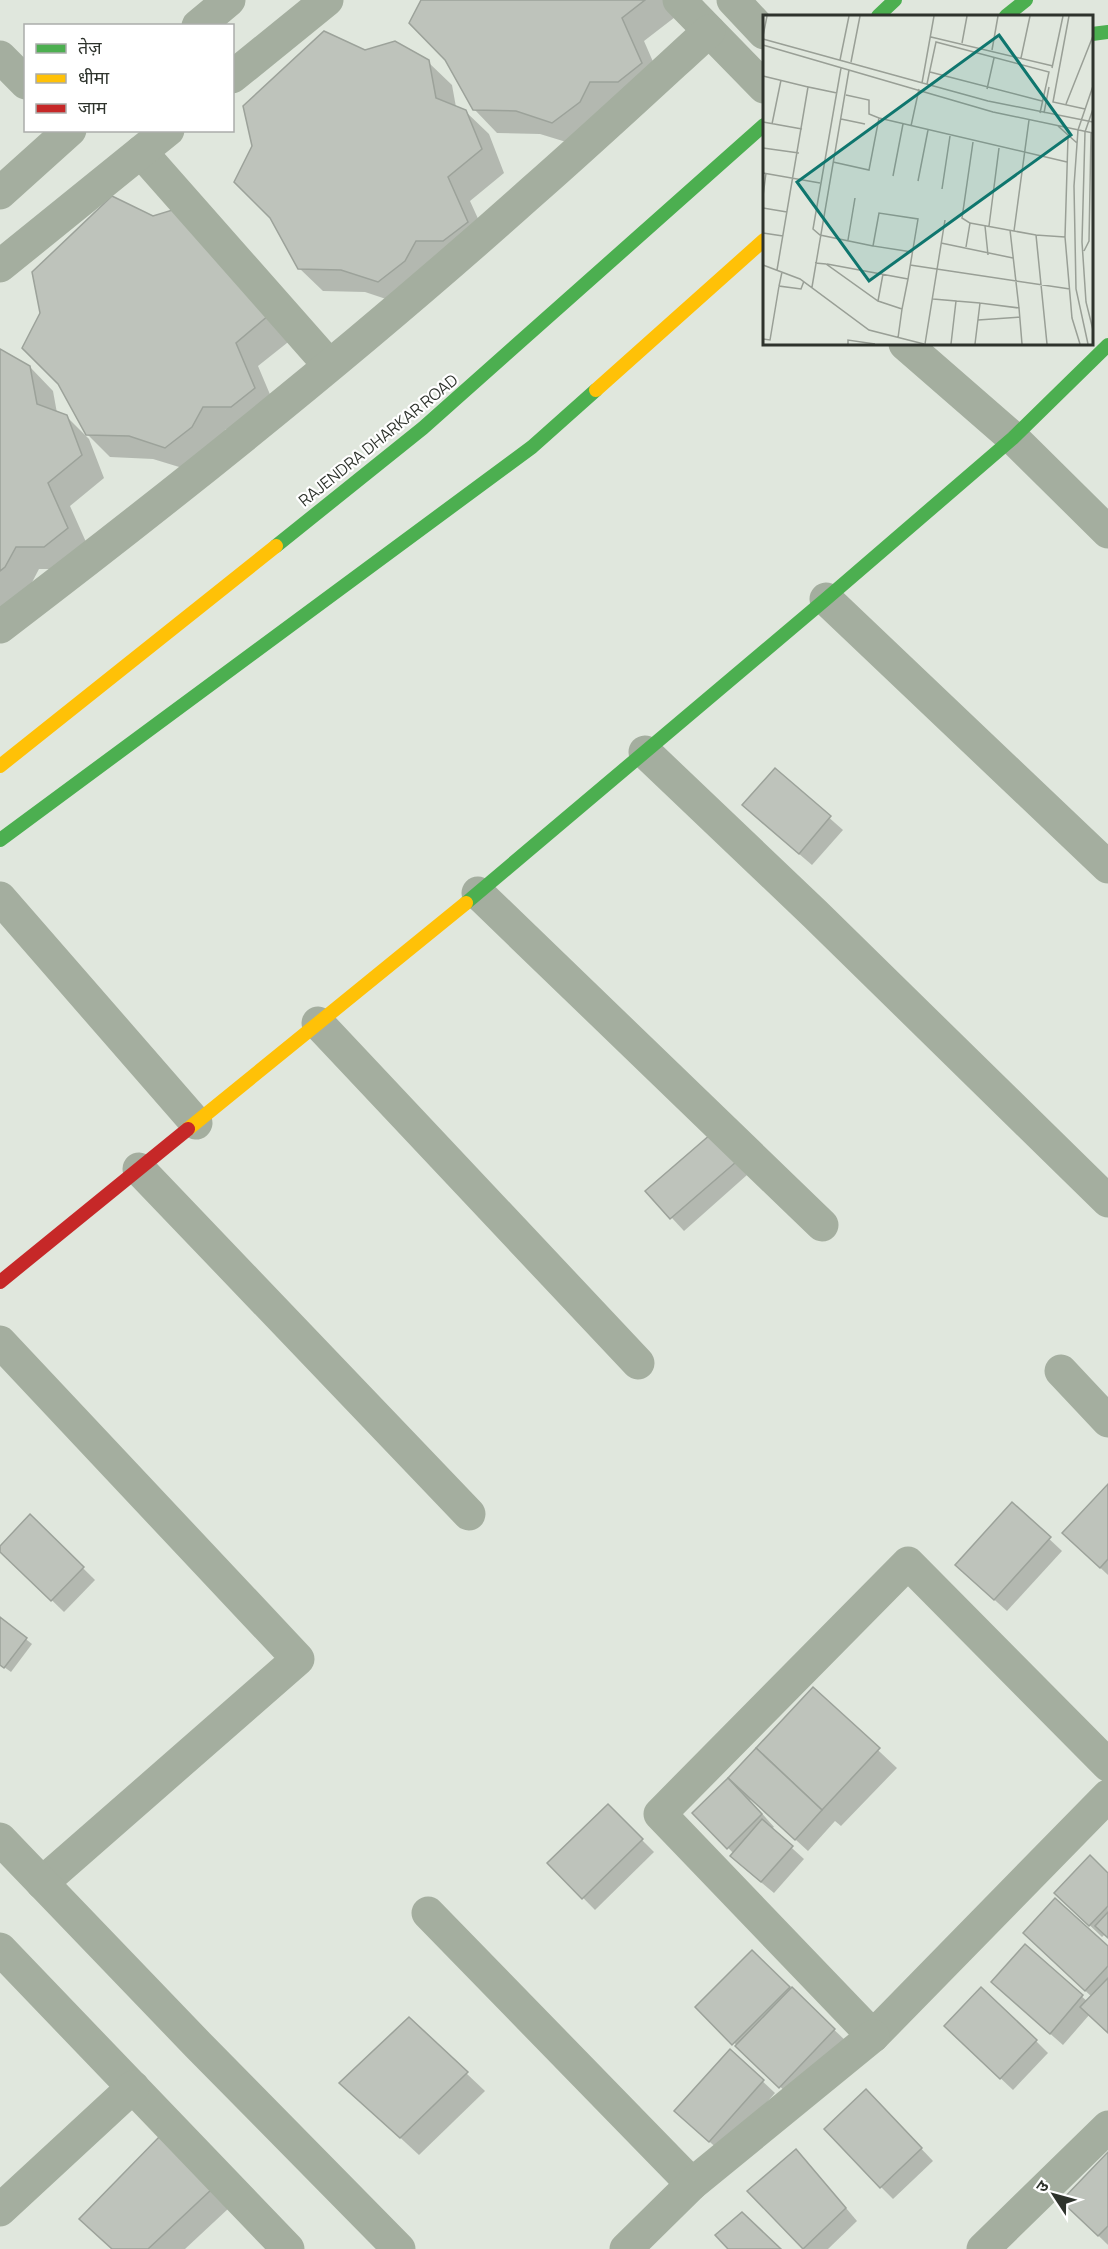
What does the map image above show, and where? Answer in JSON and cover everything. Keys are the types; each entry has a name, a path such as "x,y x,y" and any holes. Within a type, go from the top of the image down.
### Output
{"main road":[{"path":"879,15 895,0"},
{"path":"1007,15 1026,0"},
{"path":"1093,34 1108,32"},
{"name":"RAJENDRA DHARKAR ROAD","path":"0,766 423,428 763,127"},
{"path":"0,840 532,447 763,242"},
{"path":"0,1282 478,893 826,599 1013,438 1108,345"}],"street":[{"path":"200,24 229,0"},
{"path":"234,75 327,0"},
{"path":"680,0 763,85"},
{"path":"733,0 763,31"},
{"path":"0,627 111,542 329,365 525,198 709,31"},
{"path":"0,57 24,81"},
{"path":"0,193 68,132"},
{"path":"0,266 166,132"},
{"path":"141,152 329,365"},
{"path":"906,345 1013,438 1108,532"},
{"path":"826,599 1108,867"},
{"path":"645,752 815,914 1108,1201"},
{"path":"478,893 822,1226"},
{"path":"0,898 196,1123"},
{"path":"318,1023 638,1363"},
{"path":"139,1169 469,1514"},
{"path":"0,1342 298,1659 42,1883"},
{"path":"1061,1371 1108,1421"},
{"path":"873,2036 660,1814 908,1563 1108,1765"},
{"path":"626,2249 693,2184 873,2036 1108,1796"},
{"path":"0,1839 399,2249"},
{"path":"428,1913 693,2184"},
{"path":"0,1949 288,2249"},
{"path":"0,2210 134,2087"},
{"path":"983,2249 1108,2127"}],"building":[{"path":"421,0 645,0 622,18 642,63 618,82 590,82 580,102 552,123 516,111 473,110 445,60 409,23"},
{"path":"324,31 365,50 395,41 429,60 436,98 466,110 482,149 448,177 468,222 443,241 416,241 405,261 378,282 341,270 298,269 270,218 234,182 252,146 243,106"},
{"path":"112,196 153,216 182,207 269,315 236,343 255,388 231,407 203,407 192,427 165,448 129,436 86,435 58,384 22,348 40,313 32,272"},
{"path":"0,349 30,366 37,404 67,415 82,455 48,483 68,528 44,547 16,547 5,567 0,571"},
{"path":"775,768 831,816 799,854 742,805"},
{"path":"711,1134 736,1162 670,1219 645,1191"},
{"path":"1108,1484 1108,1559 1100,1568 1062,1533"},
{"path":"1012,1502 1051,1537 994,1600 955,1565"},
{"path":"30,1514 84,1567 51,1601 0,1552 0,1546"},
{"path":"0,1617 27,1638 4,1668 0,1665"},
{"path":"813,1687 880,1748 822,1810 756,1748"},
{"path":"756,1748 822,1810 795,1840 728,1778"},
{"path":"728,1778 762,1814 727,1849 692,1813"},
{"path":"608,1804 643,1839 582,1899 547,1863"},
{"path":"762,1819 793,1846 761,1882 730,1856"},
{"path":"1090,1855 1108,1873 1108,1906 1089,1926 1054,1893"},
{"path":"1055,1898 1108,1946 1108,1966 1085,1991 1023,1933"},
{"path":"1108,1912 1108,1938 1095,1926"},
{"path":"1025,1944 1083,1995 1050,2034 991,1982"},
{"path":"752,1950 790,1987 732,2045 695,2007"},
{"path":"1108,1978 1108,2033 1080,2007"},
{"path":"792,1987 835,2029 779,2088 735,2046"},
{"path":"981,1987 1037,2040 1000,2079 944,2026"},
{"path":"409,2017 468,2072 400,2138 339,2083"},
{"path":"730,2049 764,2080 709,2142 674,2111"},
{"path":"866,2089 922,2148 880,2188 824,2129"},
{"path":"160,2136 212,2189 148,2249 112,2249 79,2219"},
{"path":"796,2149 846,2208 803,2249 747,2191"},
{"path":"1108,2152 1108,2226 1098,2236 1061,2201"},
{"path":"742,2212 781,2249 728,2249 715,2235"}],"traffic: fast":[{"path":"879,15 895,0"},
{"path":"1007,15 1026,0"},
{"path":"1093,34 1108,32"},
{"path":"276,546 423,428 763,126"},
{"path":"466,903 1013,438 1108,345"},
{"path":"0,840 532,447 596,390"}],"traffic: slow":[{"path":"596,390 763,241"},
{"path":"0,766 276,546"},
{"path":"188,1129 466,903"}],"traffic: jam":[{"path":"0,1282 188,1129"}]}
